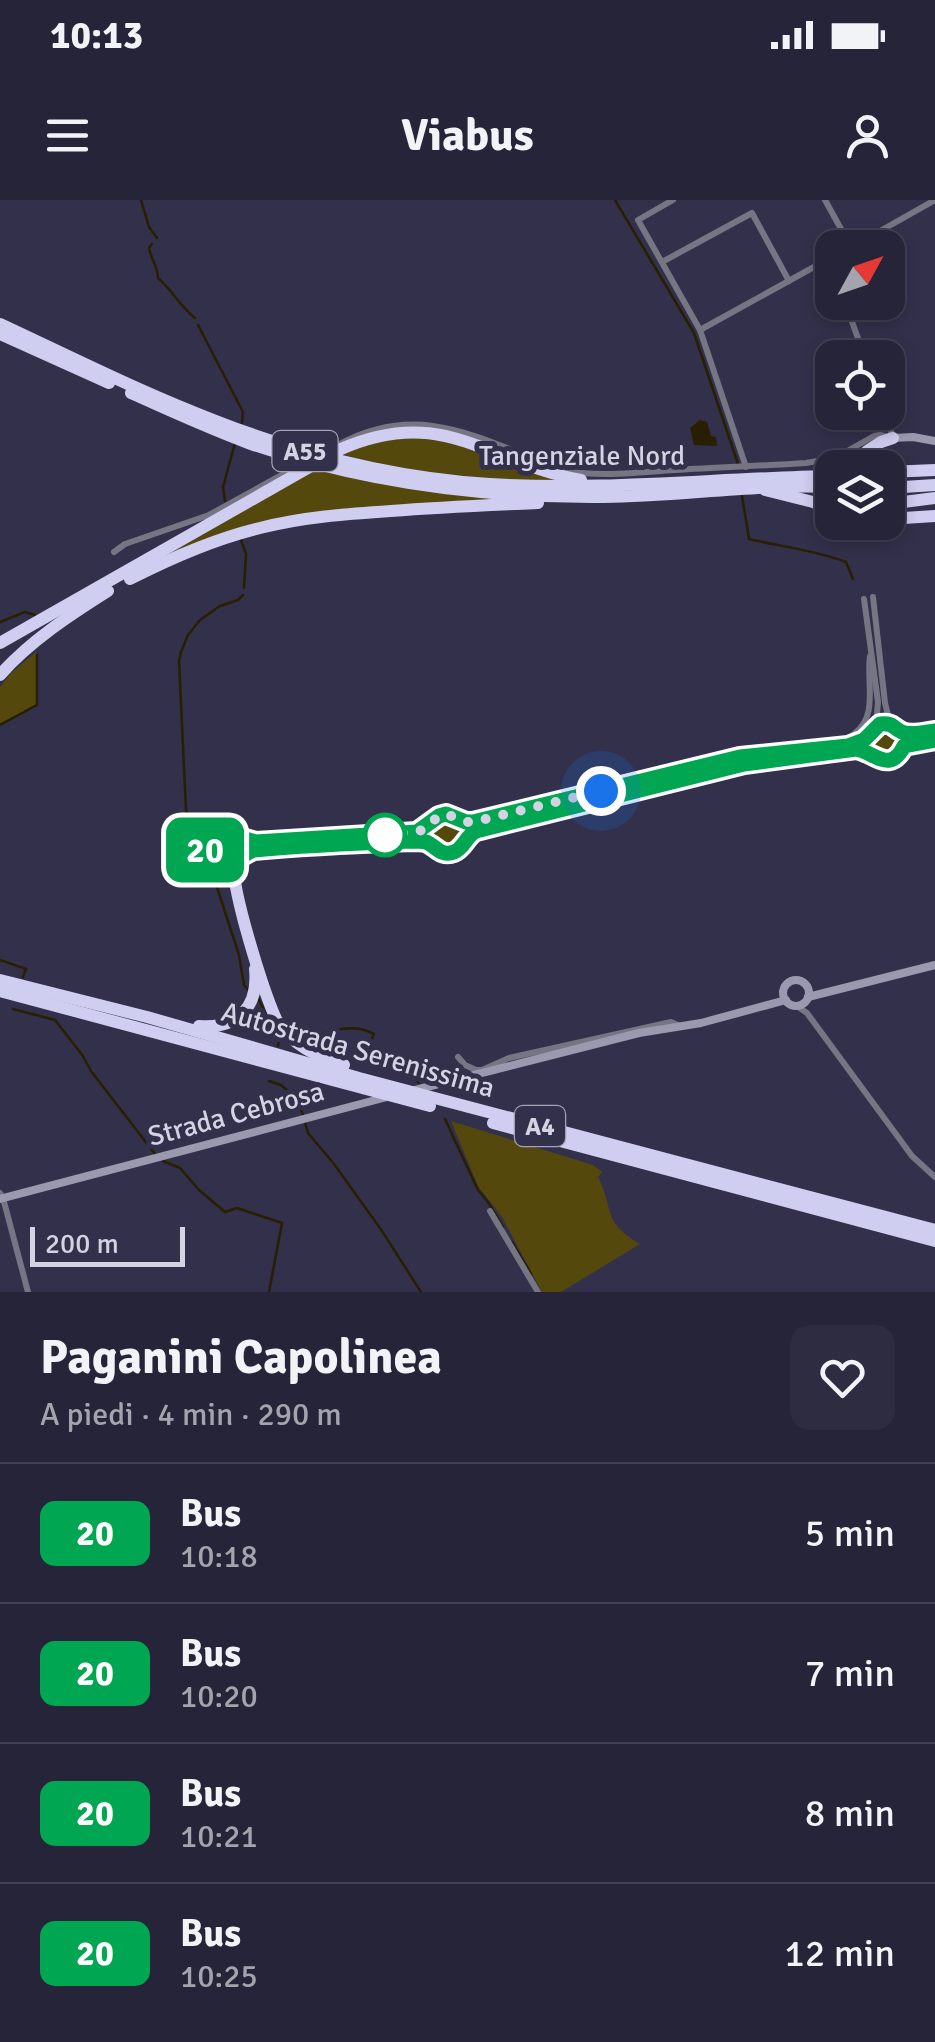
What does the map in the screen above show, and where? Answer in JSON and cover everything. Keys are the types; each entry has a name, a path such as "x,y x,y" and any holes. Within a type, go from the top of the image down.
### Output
{"highway":[{"name":"Tangenziale Nord","path":"0,324 216,421 341,461 486,484 556,486 767,477 815,481"},
{"name":"Tangenziale Nord","path":"0,334 252,444 404,483 476,492 604,497 815,483"},
{"name":"A55","path":"0,642 337,448 380,436 428,432 466,441 567,478 633,484"},
{"path":"868,450 893,438"},
{"path":"753,486 815,503"},
{"name":"A55","path":"0,675 47,632 109,590 166,561 242,532 320,516 604,497"},
{"path":"905,518 935,516"},
{"path":"147,1017 215,1027 236,1019 251,1001 256,985 254,962 232,886 230,860"},
{"path":"230,860 267,995 276,1019 288,1035 324,1058 388,1078 425,1096"},
{"name":"Autostrada Serenissima","path":"0,978 425,1096 935,1230"},
{"name":"Autostrada Serenissima","path":"2,996 107,1026 190,1042 935,1242"}],"street":[{"path":"674,200 638,220 700,330 746,467"},
{"path":"825,200 841,230"},
{"path":"881,230 935,200"},
{"path":"662,262 752,213 789,281"},
{"path":"700,330 815,269"},
{"path":"337,448 369,431 435,424 465,431 578,473 619,474 822,462 880,435 935,441"},
{"path":"891,430 893,438"},
{"path":"114,552 125,544 209,515 298,470"},
{"path":"873,597 890,724"},
{"path":"823,747 858,732 870,709 864,599"},
{"path":"870,655 878,702 876,726 858,742 740,757 473,822 446,814 430,825 430,843 438,851 450,853 476,831 744,764 856,749 870,752 880,760 892,760 904,746 902,732"},
{"path":"876,726 890,724 914,734 935,731"},
{"path":"868,735 870,752"},
{"path":"904,746 935,740"},
{"path":"459,819 466,837"},
{"path":"430,825 417,832 256,842 238,837 226,828 215,830 204,844 206,854 214,862 254,850 430,843"},
{"path":"230,860 241,850 238,837"},
{"path":"827,990 792,981 786,985 784,996 803,1001 827,990 935,964"},
{"path":"806,986 803,1001 807,1014 912,1156 935,1177"},
{"name":"Strada Cebrosa","path":"1,1197 555,1055 725,1017 784,996"},
{"path":"458,1057 465,1065 482,1070 509,1058 670,1022 681,1026"},
{"path":"601,1044 608,1036"},
{"path":"1,1197 28,1292"},
{"path":"490,1211 538,1292"}],"shaded area":[{"path":"700,420 707,422 717,446 694,445 690,428"},
{"path":"430,435 558,481 449,474 341,454 371,442"},
{"path":"316,469 494,500 335,511 152,564"},
{"path":"36,652 36,704 0,724 0,687"},
{"path":"886,728 896,732 900,742 896,752 886,756 876,752 872,742 876,732"},
{"path":"446,820 456,824 460,834 456,844 446,848 436,844 432,834 436,824"},
{"path":"223,833 233,837 237,847 233,857 223,861 213,857 209,847 213,837"},
{"path":"451,1121 593,1165 602,1172 598,1177 614,1221 640,1244 561,1292 542,1292 502,1217 478,1186"}],"waterway":[{"path":"141,200 149,227 157,238"},
{"path":"615,200 694,333 738,464"},
{"path":"152,244 149,248 158,278 195,318"},
{"path":"198,325 243,412 242,423"},
{"path":"225,501 223,487 235,443"},
{"path":"742,496 749,539 846,562 853,579"},
{"path":"241,540 246,554 244,588"},
{"path":"195,828 186,810 179,661 188,635 200,620 243,595"},
{"path":"0,622 25,612 35,615"},
{"path":"0,725 37,705 37,655"},
{"path":"192,845 194,835"},
{"path":"192,853 195,864 216,884 248,990"},
{"path":"0,960 26,969 23,977"},
{"path":"258,998 279,1040 278,1046"},
{"path":"13,1009 55,1020 155,1154"},
{"path":"284,1020 304,1040 348,1028 374,1034 366,1052 410,1070 419,1083"},
{"path":"269,1081 295,1097 308,1133 382,1231 421,1292"},
{"path":"445,1119 478,1190 503,1227"},
{"path":"163,1161 180,1168 225,1212 237,1208 282,1223 269,1292"},
{"path":"512,1242 531,1274"}],"bus line":[{"name":"20","path":"935,731 914,734 902,732 895,725 880,724 864,740 848,746 740,757 473,822 446,814 417,832 256,842 220,828 208,836 204,848 209,859 225,865 254,850 354,842 418,841 450,853 476,831 744,764 856,749 886,761 898,757 904,746 935,740"}],"route":[{"path":"385,835 420,831 446,814 473,822 601,791"}]}
